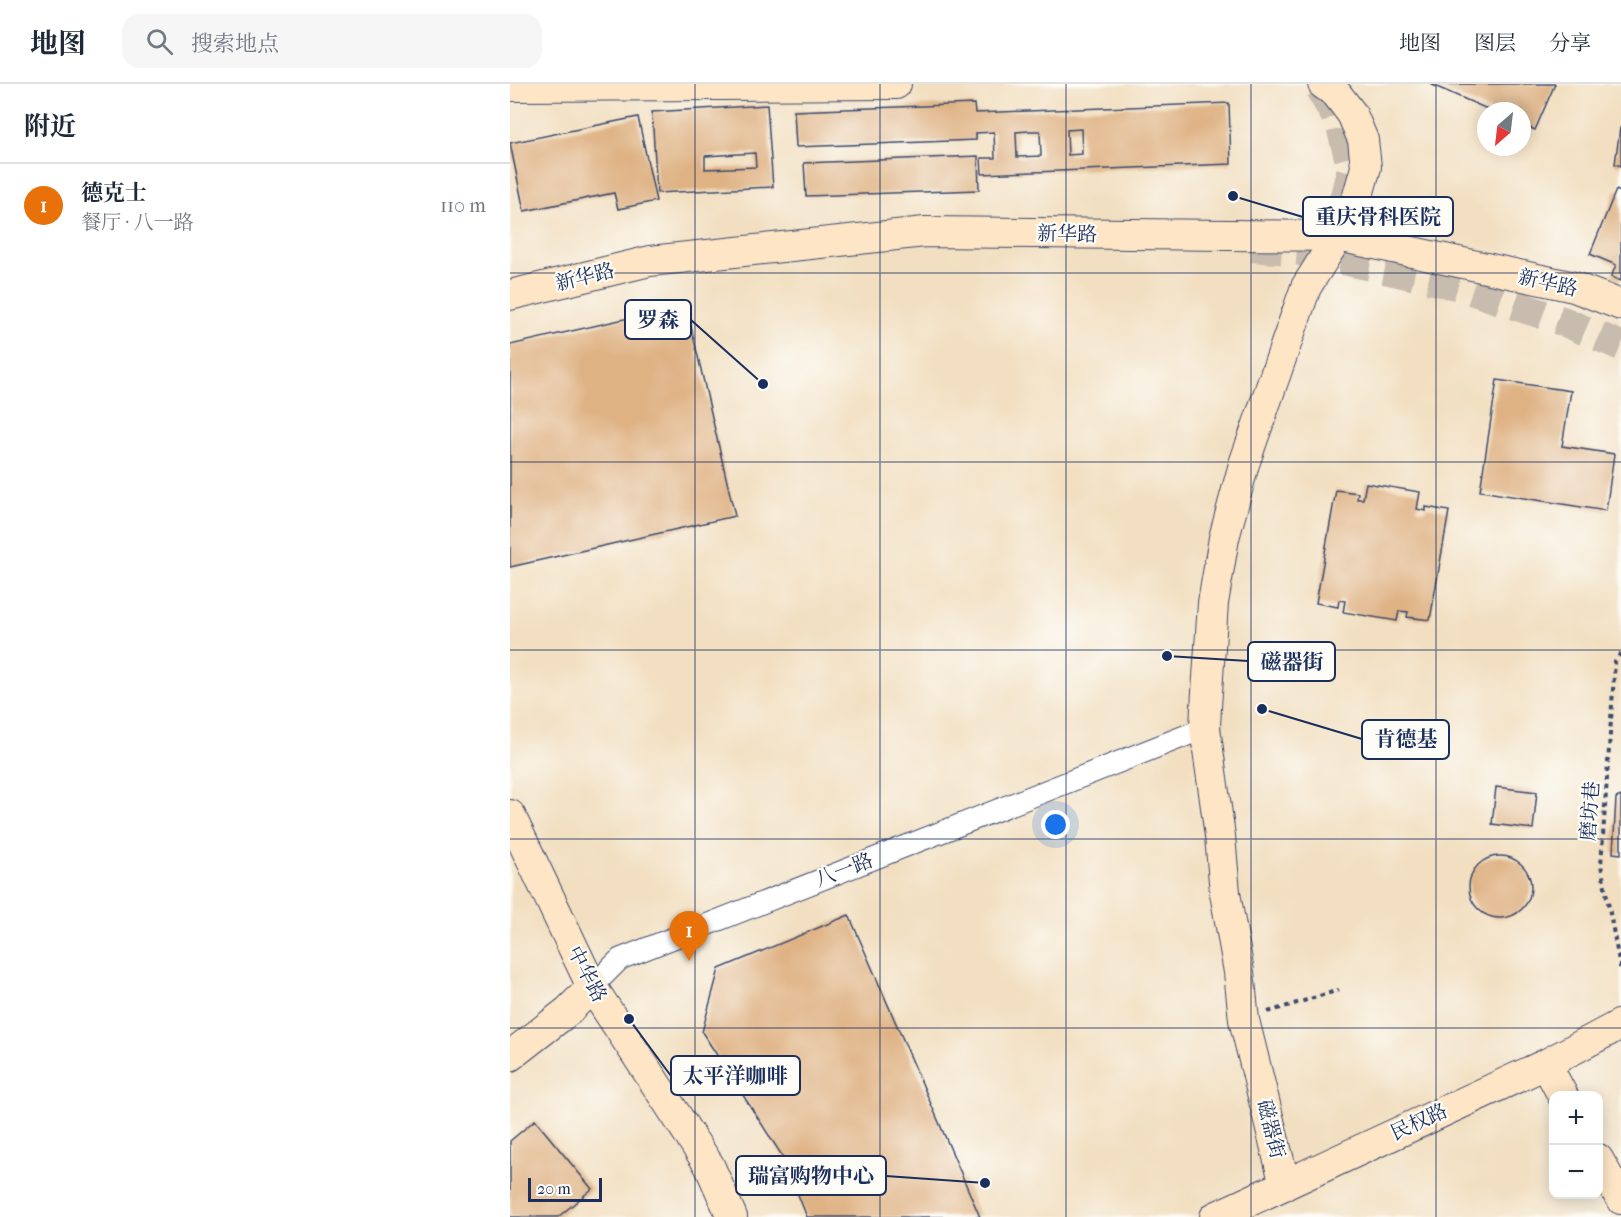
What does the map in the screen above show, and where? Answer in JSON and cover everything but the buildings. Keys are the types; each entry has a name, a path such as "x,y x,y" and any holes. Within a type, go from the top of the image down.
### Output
{"main road":[{"path":"510,86 896,84"},
{"name":"磁器街","path":"1285,1185 1244,1020 1239,972 1225,893 1220,836 1205,728 1213,603 1224,538 1241,475 1306,287 1338,236 1357,199 1366,167 1363,140 1353,114 1336,93 1323,84"},
{"name":"新华路","path":"510,295 650,261 925,232 1338,236 1574,287 1621,305"},
{"name":"中华路","path":"510,815 592,987 709,1165 732,1217"},
{"name":"八一路","path":"510,1056 568,1011 592,987"},
{"name":"民权路","path":"1215,1217 1546,1064 1621,1024"},
{"path":"1546,1064 1561,1091"},
{"path":"1603,1166 1621,1199"}],"street":[{"name":"八一路","path":"592,987 620,959 1205,728"}],"path":[{"name":"磨坊巷","path":"1621,653 1615,661 1601,865 1621,972"},
{"path":"1244,1020 1340,990"}],"tunnel":[{"path":"1320,89 1340,123 1352,168 1343,204"},
{"path":"1252,247 1303,251 1456,285 1565,322 1621,346"}],"place":[{"name":"重庆骨科医院","path":"1233,196"},
{"name":"罗森","path":"763,384"},
{"name":"磁器街","path":"1167,656"},
{"name":"肯德基","path":"1262,709"},
{"name":"德克士","path":"689,961"},
{"name":"太平洋咖啡","path":"629,1019"},
{"name":"瑞富购物中心","path":"985,1183"}]}
